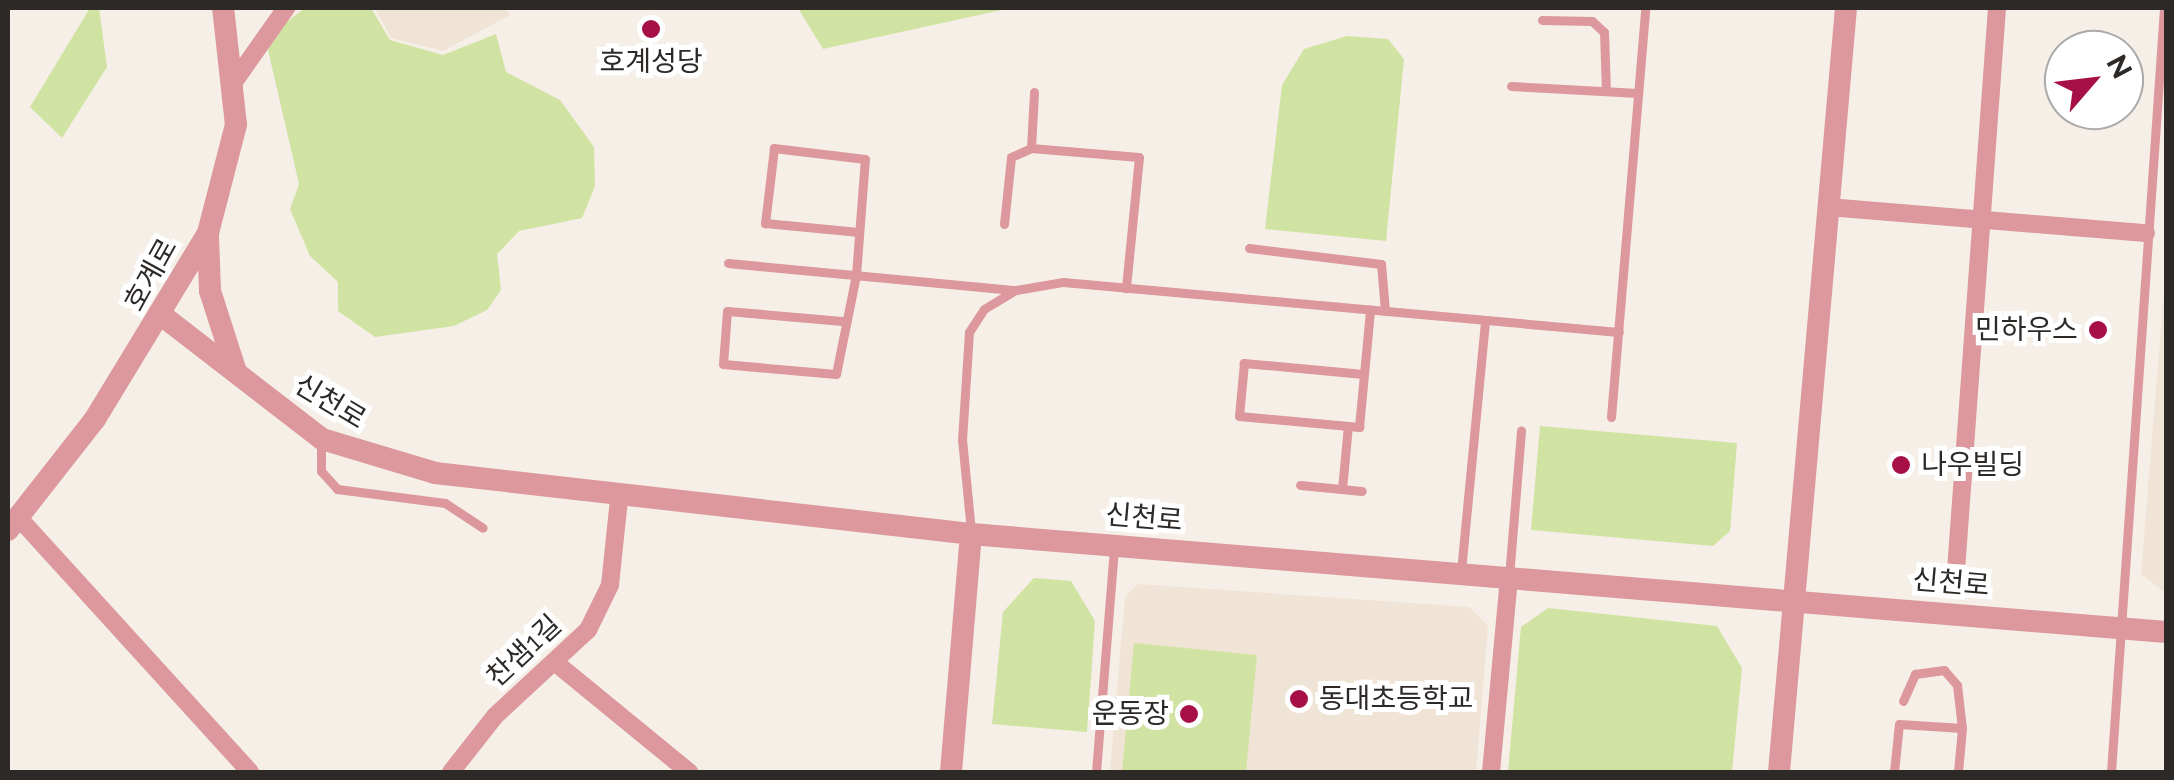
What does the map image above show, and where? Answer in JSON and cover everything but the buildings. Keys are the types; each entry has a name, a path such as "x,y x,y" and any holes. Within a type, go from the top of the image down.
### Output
{"street":[{"name":"호계로","path":"14,524 164,316 208,233 229,168 236,78 223,8"},
{"path":"236,78 286,8"},
{"path":"1779,772 1846,8"},
{"path":"1955,584 1978,220 1997,8"},
{"path":"1828,207 2146,233"},
{"path":"208,233 210,290 237,376"},
{"name":"신천로","path":"164,316 322,439 435,473 620,500 971,534 2166,632"},
{"name":"찬샘1길","path":"451,772 495,716 557,664 610,585 620,500"},
{"path":"14,524 250,772"},
{"path":"951,772 971,534"},
{"path":"1491,772 1509,578"},
{"path":"557,664 688,772"}],"lane":[{"path":"1612,417 1645,8"},
{"path":"2111,772 2125,628 2146,233 2164,8"},
{"path":"1542,20 1592,21 1604,32 1606,91"},
{"path":"1511,86 1638,92"},
{"path":"1031,148 1034,92"},
{"path":"842,322 727,310 723,364 836,374 842,322 856,275 865,159 774,148 765,223 859,232"},
{"path":"1004,224 1012,157 1031,148 1139,157 1126,288"},
{"path":"1249,248 1381,264 1384,311"},
{"path":"728,263 1016,290 1062,282 1619,332"},
{"path":"971,534 962,440 969,332 984,309 1016,290"},
{"path":"1363,374 1244,363 1239,416 1360,428 1370,310"},
{"path":"1460,574 1485,320"},
{"path":"1342,489 1348,426"},
{"path":"1509,578 1522,430"},
{"path":"322,439 322,471 337,489 445,503 483,528"},
{"path":"1300,485 1362,491"},
{"path":"1096,772 1115,546"},
{"path":"1903,701 1915,674 1944,670 1960,695 1958,772"},
{"path":"1894,772 1898,724 1962,728"}],"shaded area":[{"path":"375,8 505,8 510,15 443,51 391,38"},
{"path":"2166,267 2166,593 2141,574"},
{"name":"동대초등학교","path":"1138,584 1469,607 1488,626 1476,772 1110,772 1125,597"}],"green space":[{"path":"90,8 99,8 107,67 62,138 30,107"},
{"path":"305,8 371,8 390,40 443,55 496,34 506,72 560,100 594,147 595,186 582,218 519,231 497,254 501,290 487,310 454,326 375,337 338,311 338,282 310,256 290,209 299,184 268,50 275,31"},
{"path":"798,8 1011,8 823,49"},
{"path":"1347,36 1388,39 1404,59 1386,241 1265,229 1282,85 1304,49"},
{"path":"1540,426 1737,443 1730,531 1713,546 1531,530"},
{"path":"1034,578 1071,581 1095,621 1087,732 992,724 1003,612"},
{"path":"1548,608 1717,626 1742,668 1732,772 1508,772 1521,627"},
{"name":"운동장","path":"1134,643 1257,655 1246,772 1122,772"}],"place":[{"name":"호계성당","path":"651,29"},
{"name":"민하우스","path":"2098,330"},
{"name":"나우빌딩","path":"1901,465"},
{"name":"동대초등학교","path":"1299,699"},
{"name":"운동장","path":"1189,714"}]}
